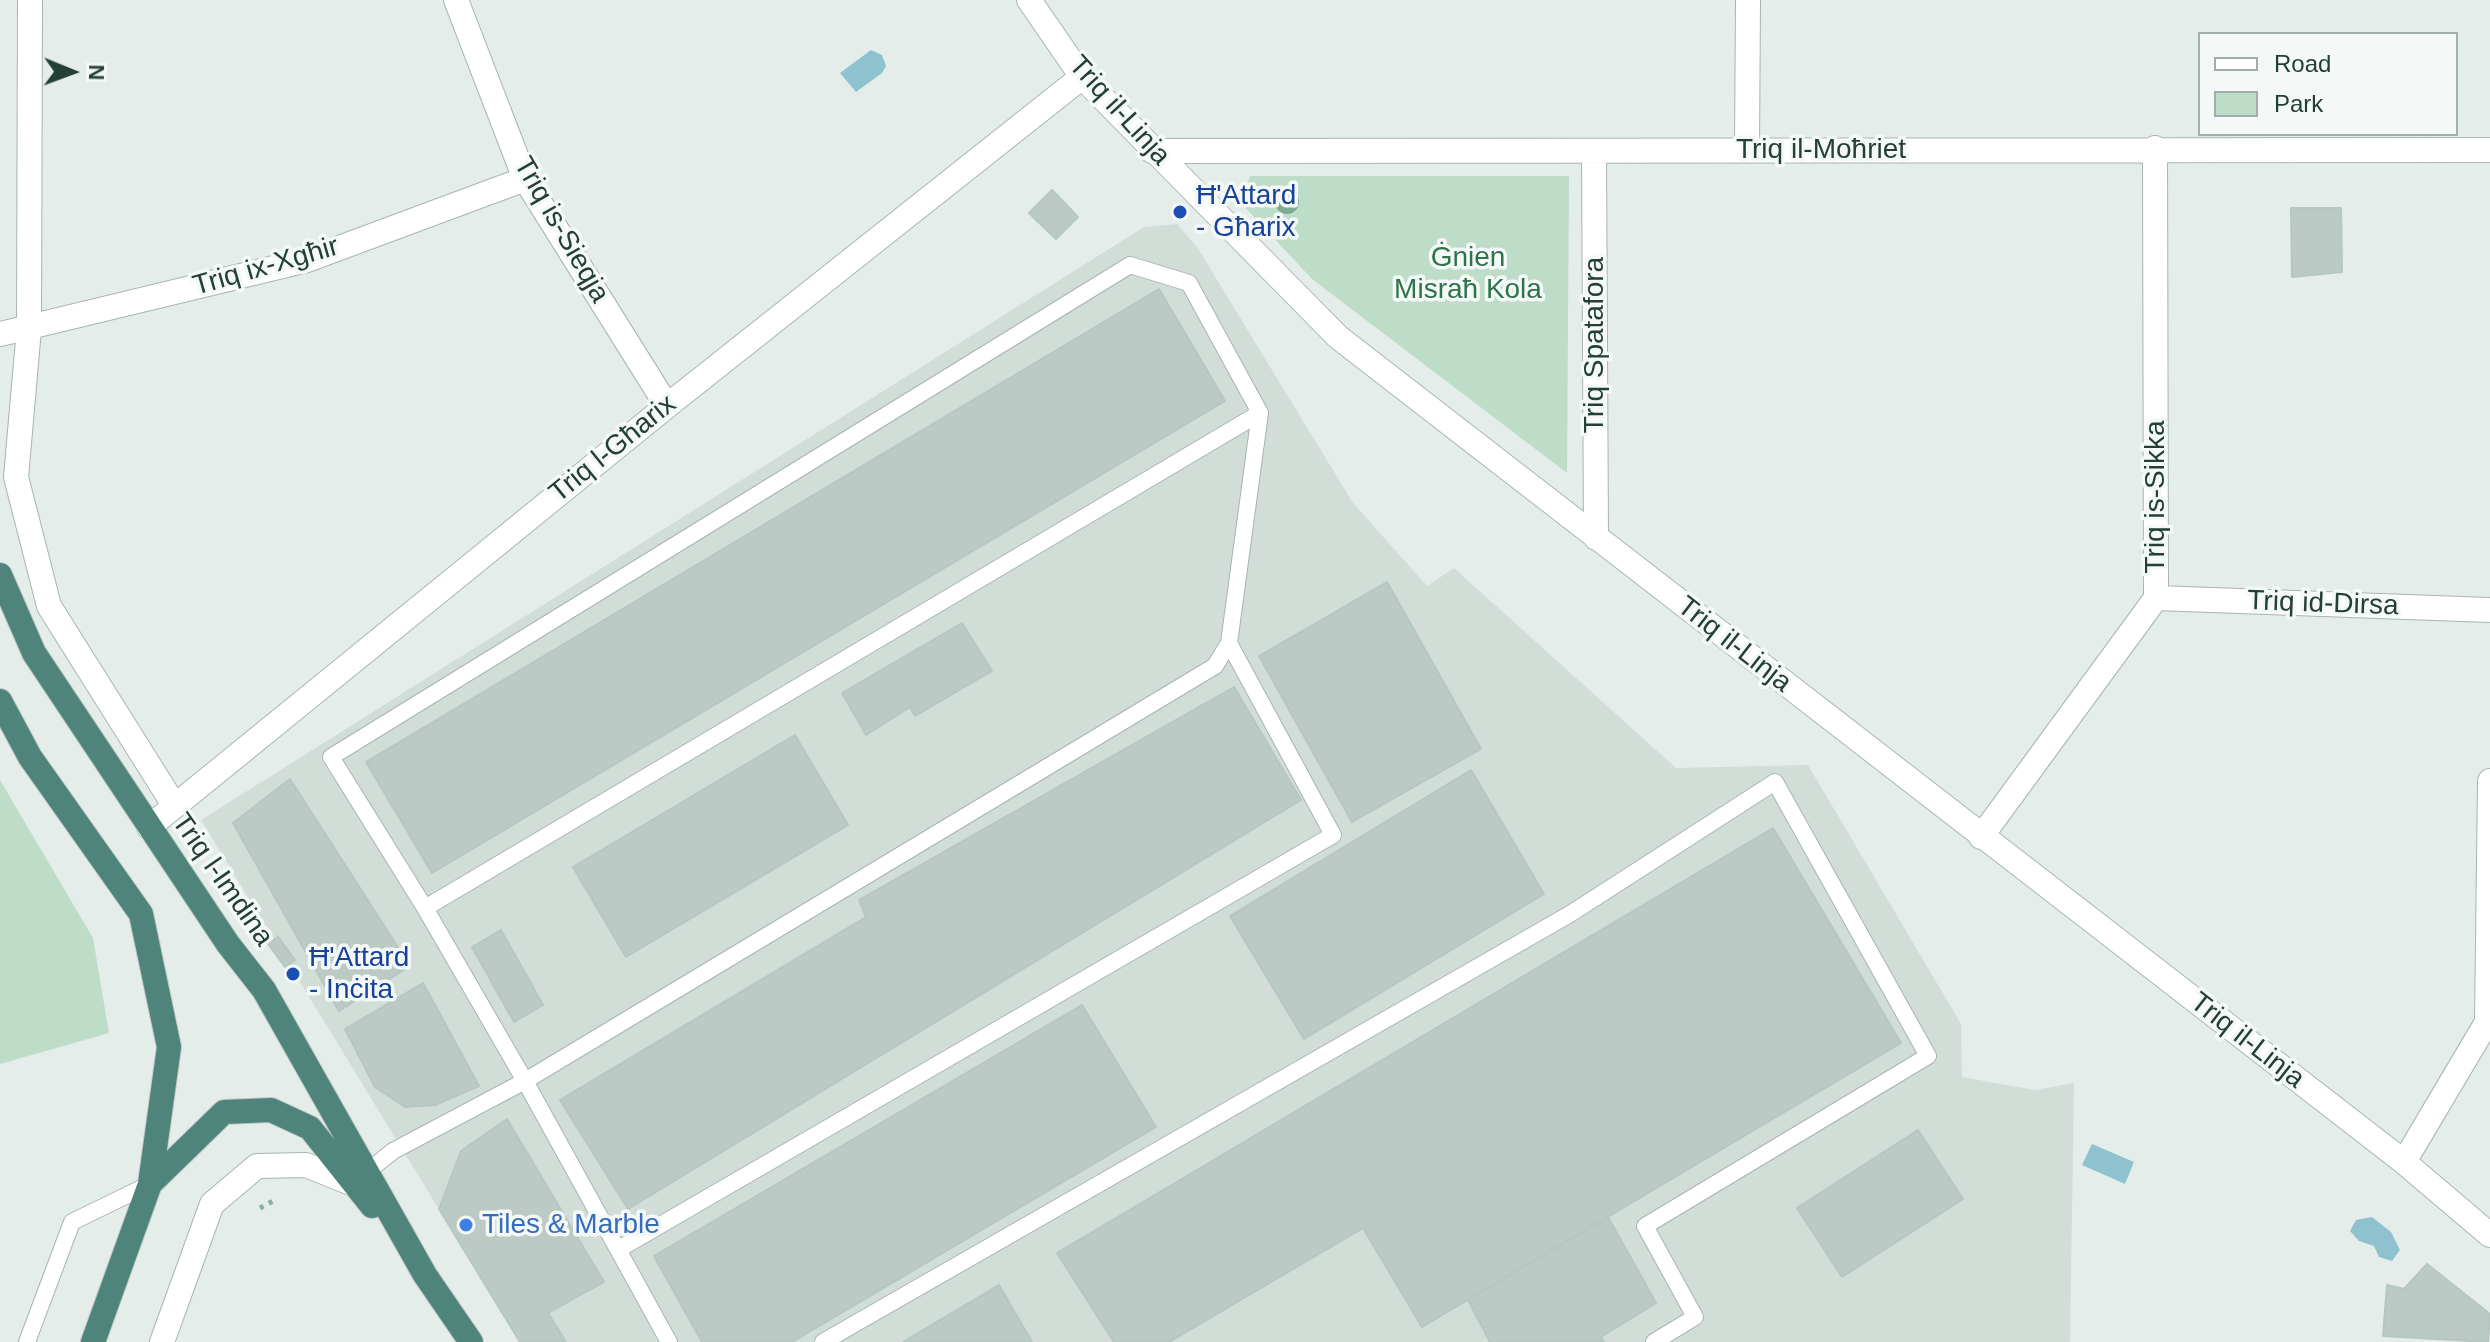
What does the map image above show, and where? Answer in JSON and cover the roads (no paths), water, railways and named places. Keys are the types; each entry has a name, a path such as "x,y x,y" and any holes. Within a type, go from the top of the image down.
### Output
{"highway":[{"name":"Triq l-Imdina","path":"0,575 34,653 228,944 264,990 361,1179 471,1342"},
{"path":"0,701 30,757 141,914 169,1047 150,1184 93,1342"},
{"path":"150,1184 224,1112 271,1110 310,1128 361,1179"}],"street":[{"path":"30,0 29,329 16,477 49,606 174,805"},
{"name":"Triq is-Sieqja","path":"456,0 525,179 667,406"},
{"name":"Triq il-Linja","path":"1029,0 1082,77 1338,337 2404,1162 2490,1235"},
{"path":"1747,150 1748,0"},
{"name":"Triq l-Għarix","path":"149,827 667,406 1082,77"},
{"name":"Triq is-Sikka","path":"1981,837 2156,598 2155,148"},
{"name":"Triq il-Moħriet","path":"1152,151 2490,150"},
{"name":"Triq Spatafora","path":"1594,152 1596,538"},
{"name":"Triq ix-Xgħir","path":"0,334 307,260 525,179"},
{"name":"Triq id-Dirsa","path":"2156,598 2490,610"},
{"path":"2404,1162 2487,1022 2490,781"},
{"path":"162,1342 212,1204 257,1166 306,1165 361,1179"}],"lane":[{"path":"361,1179 393,1151 525,1081 1215,666 1229,643 1260,413 1189,283 1130,265 331,757 425,908 525,1081 669,1342"},
{"path":"425,908 1260,413"},
{"path":"619,1249 1333,835 1229,643"},
{"path":"823,1342 1570,914 1775,782 1928,1056 1645,1226 1695,1317 1654,1342"},
{"path":"27,1342 72,1222 150,1184"}],"water":[{"path":"871,50 882,55 886,66 882,73 856,92 840,73"},
{"path":"2092,1144 2134,1162 2125,1184 2082,1165"},
{"path":"2372,1217 2391,1232 2400,1250 2392,1261 2379,1257 2374,1246 2359,1241 2350,1231 2356,1220"}],"place":[{"name":"Ħ'Attard - Għarix","path":"1180,212"},
{"name":"Ħ'Attard - Inċita","path":"293,974"},
{"name":"Tiles & Marble","path":"466,1225"}],"park label":[{"name":"Ġnien Misraħ Kola","path":"1468,274"}]}
